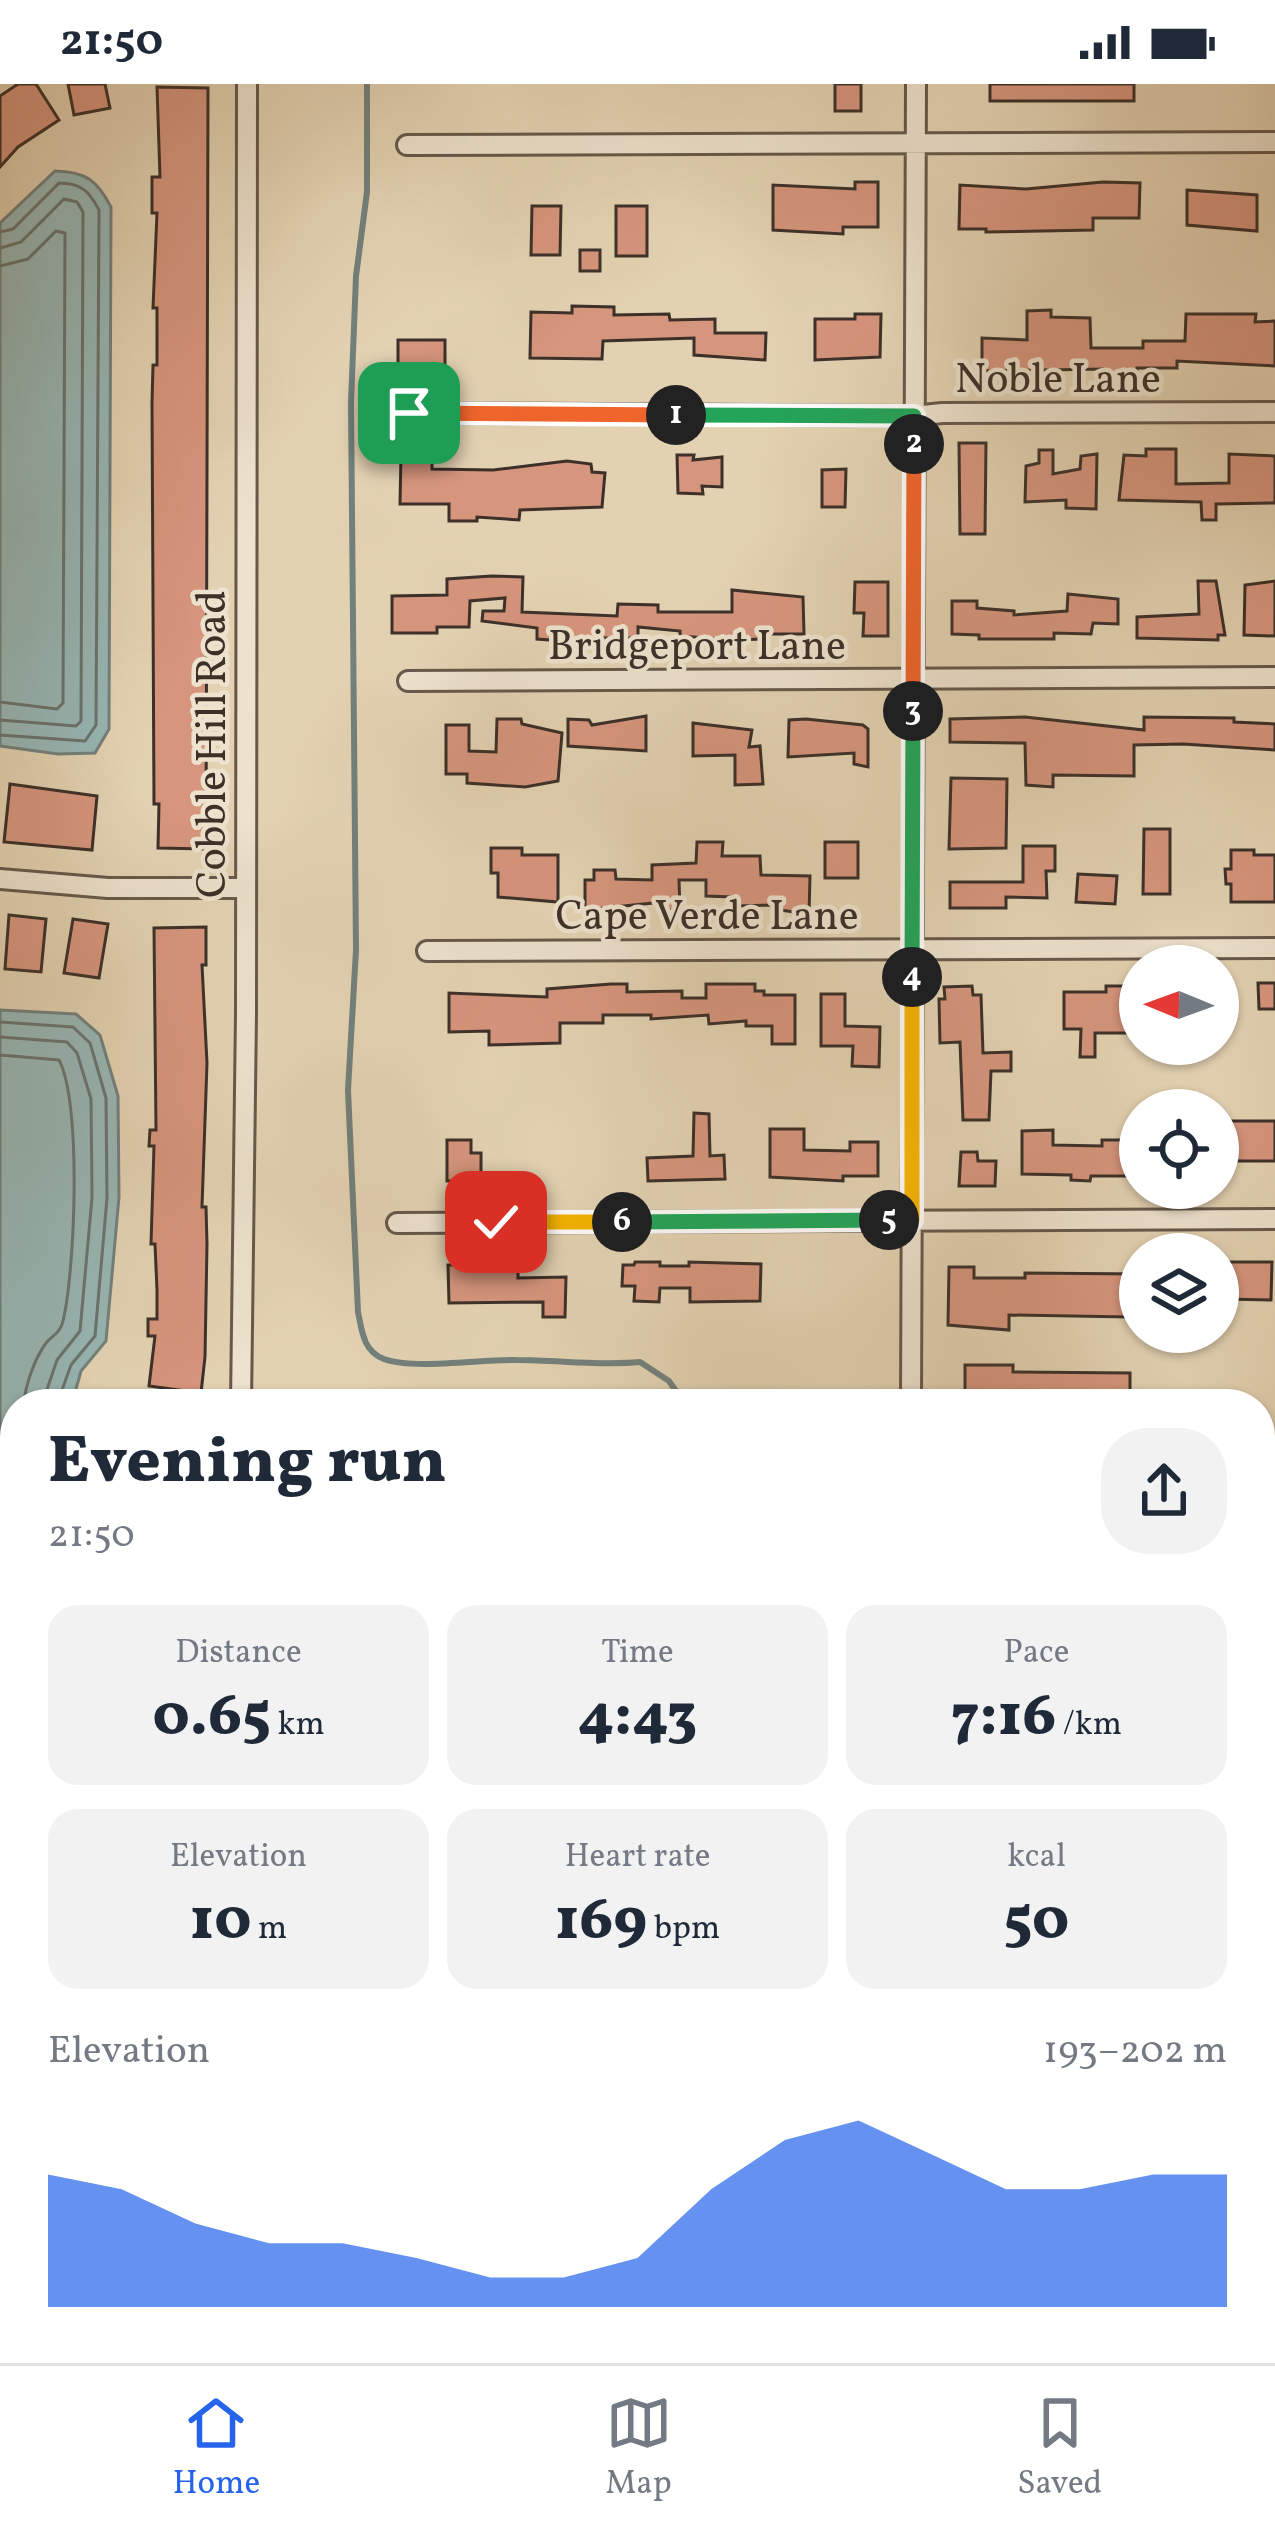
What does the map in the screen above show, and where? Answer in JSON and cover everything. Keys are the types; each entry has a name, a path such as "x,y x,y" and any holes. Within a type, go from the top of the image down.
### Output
{"street":[{"name":"Cobble Hill Road","path":"242,1389 247,84"},
{"path":"911,1389 916,84"},
{"path":"407,145 1275,142"},
{"name":"Noble Lane","path":"409,413 1275,412"},
{"name":"Bridgeport Lane","path":"408,681 1275,677"},
{"path":"0,880 108,888 246,888"},
{"name":"Cape Verde Lane","path":"428,951 1275,948"},
{"path":"397,1222 1275,1219"}],"water":[{"path":"55,171 89,179 111,207 109,729 95,753 58,754 0,746 0,223"},
{"path":"0,1010 76,1014 100,1035 118,1096 119,1197 106,1341 81,1371 76,1389 0,1389"}],"building":[{"path":"18,84 36,84 59,120 18,147 0,167 0,96"},
{"path":"68,84 105,84 110,108 74,115"},
{"path":"835,84 861,84 861,111 835,111"},
{"path":"990,84 1134,84 1134,101 990,101"},
{"path":"157,87 208,88 206,849 158,848 159,804 154,804 152,403 153,365 157,365 157,308 153,308 157,213 152,213 152,177 160,177"},
{"path":"855,182 878,182 878,227 843,227 843,234 773,230 773,185 855,189"},
{"path":"1140,183 1139,218 1093,218 1093,230 959,229 960,185 1026,189"},
{"path":"1187,190 1257,195 1257,231 1187,225"},
{"path":"532,206 561,206 560,255 531,255"},
{"path":"616,206 647,206 647,256 616,256"},
{"path":"580,250 600,250 600,271 580,271"},
{"path":"572,306 614,307 614,315 715,319 715,333 766,333 765,360 694,355 694,338 603,341 602,359 530,358 531,312 572,313"},
{"path":"1051,310 1051,317 1090,318 1091,348 1143,348 1143,341 1185,341 1186,314 1256,314 1255,322 1275,321 1275,366 1177,361 1177,368 1137,368 1137,373 982,371 982,338 1027,340 1027,311"},
{"path":"855,314 881,314 880,357 815,360 815,319 855,319"},
{"path":"398,340 445,340 445,372 398,371"},
{"path":"959,443 986,443 985,534 960,534"},
{"path":"1146,449 1176,449 1176,484 1229,483 1229,454 1275,456 1275,503 1216,504 1216,520 1202,520 1201,502 1119,500 1124,455 1146,456"},
{"path":"1039,450 1053,450 1053,474 1080,469 1081,456 1097,454 1096,509 1066,508 1066,500 1025,502 1026,466 1039,463"},
{"path":"401,455 432,455 432,469 493,470 567,461 591,464 592,472 605,473 602,507 520,510 519,520 449,521 449,504 400,504"},
{"path":"677,455 694,455 693,460 722,457 722,487 702,486 703,494 678,493"},
{"path":"846,469 845,507 822,507 822,470"},
{"path":"523,577 522,612 617,616 618,604 658,605 658,612 732,612 732,590 803,597 804,634 733,640 638,627 638,638 590,638 590,643 537,639 537,628 482,621 483,611 504,611 505,598 470,601 469,627 392,633 392,596 447,595 447,579"},
{"path":"1198,581 1216,581 1225,635 1218,635 1218,640 1137,638 1137,617 1199,614"},
{"path":"1275,581 1275,636 1244,635 1245,585"},
{"path":"855,582 888,582 888,636 863,636 864,613 854,613"},
{"path":"1068,594 1118,599 1118,624 1093,623 1091,634 1054,633 1054,639 979,639 979,635 952,634 952,601 977,601 977,608 1014,611 1014,615 1067,611"},
{"path":"646,716 646,751 568,746 568,719 589,720 592,725"},
{"path":"1025,717 1144,730 1144,717 1234,718 1234,722 1275,724 1275,750 1134,745 1134,776 1053,775 1053,787 1026,785 1025,743 950,742 950,719"},
{"path":"497,719 521,719 522,724 562,733 558,781 525,787 467,783 467,774 446,774 446,725 469,725 469,751 496,752"},
{"path":"789,720 863,725 868,729 868,767 854,764 854,753 788,757"},
{"path":"693,723 752,730 749,747 760,746 763,784 735,785 735,755 693,756"},
{"path":"951,778 1007,779 1006,848 949,849"},
{"path":"10,784 97,796 92,850 4,842"},
{"path":"1144,829 1170,829 1170,894 1143,894"},
{"path":"697,842 723,842 722,856 760,856 761,875 810,876 809,914 772,909 772,905 734,906 733,897 706,896 706,880 679,880 680,910 663,910 663,902 585,910 585,880 594,880 594,870 615,870 616,879 652,880 652,865 696,863"},
{"path":"825,842 858,842 858,878 825,878"},
{"path":"1023,846 1055,846 1055,871 1046,871 1047,898 1006,897 1006,908 950,908 950,882 1023,882"},
{"path":"491,848 522,848 522,855 558,855 558,902 498,897"},
{"path":"1231,850 1275,855 1275,902 1231,902 1225,869 1231,869"},
{"path":"1078,874 1117,876 1115,904 1076,902"},
{"path":"9,915 46,919 41,972 5,969"},
{"path":"73,919 108,924 99,978 64,973"},
{"path":"206,927 202,1207 206,1207 207,1244 201,1389 149,1386 155,1336 148,1336 148,1319 157,1319 155,1244 151,1244 154,1146 149,1146 150,1130 156,1130 154,928"},
{"path":"1258,983 1275,983 1275,1009 1259,1009"},
{"path":"627,984 627,992 682,991 682,998 706,998 706,984 755,984 755,991 764,991 764,995 795,995 795,1044 772,1044 772,1026 746,1026 746,1021 709,1024 708,1015 651,1019 651,1015 603,1015 603,1023 560,1023 560,1043 489,1045 489,1031 449,1032 449,993 547,997 547,989"},
{"path":"972,986 973,995 981,995 983,1053 1011,1052 1011,1071 991,1071 989,1120 963,1120 960,1042 940,1043 939,999 945,999 944,987"},
{"path":"1106,986 1119,986 1119,1033 1095,1033 1095,1057 1080,1057 1081,1029 1064,1029 1064,992 1106,992"},
{"path":"821,994 845,994 845,1026 880,1027 879,1067 852,1066 853,1046 821,1046"},
{"path":"694,1113 709,1114 710,1156 724,1155 725,1179 648,1181 647,1158 693,1156"},
{"path":"1239,1121 1275,1121 1275,1161 1239,1161"},
{"path":"770,1129 804,1129 804,1150 850,1151 850,1142 878,1142 878,1176 843,1176 843,1181 770,1177"},
{"path":"1053,1130 1053,1145 1102,1146 1102,1140 1119,1140 1119,1176 1091,1176 1090,1181 1071,1180 1071,1175 1022,1174 1022,1131"},
{"path":"447,1140 471,1140 471,1153 481,1153 481,1175 471,1175 471,1181 447,1181"},
{"path":"961,1152 977,1152 978,1161 996,1161 995,1186 959,1186"},
{"path":"660,1262 660,1266 761,1264 760,1301 690,1302 690,1288 660,1288 659,1302 634,1301 635,1286 622,1286 623,1265"},
{"path":"1239,1262 1272,1262 1271,1300 1239,1299"},
{"path":"448,1265 518,1265 518,1278 566,1277 565,1317 543,1317 543,1302 449,1303"},
{"path":"949,1267 974,1267 974,1278 1119,1274 1119,1317 1009,1315 1009,1330 948,1325"},
{"path":"965,1365 1013,1365 1013,1372 1130,1373 1130,1389 965,1389"}],"waterway":[{"path":"367,84 367,192 356,276 351,403 356,950 348,1090 362,1333 372,1351 397,1362 640,1362 675,1389"}],"route":[{"path":"409,413 914,416 912,1220 496,1222"}]}
